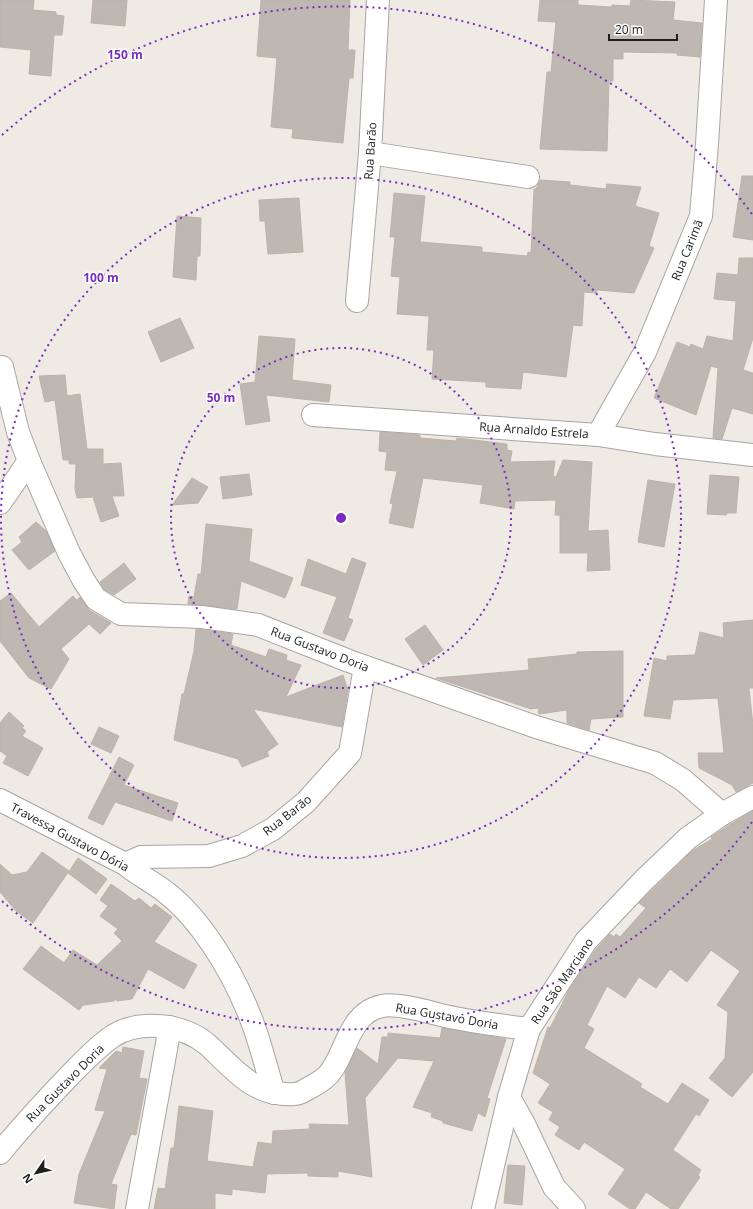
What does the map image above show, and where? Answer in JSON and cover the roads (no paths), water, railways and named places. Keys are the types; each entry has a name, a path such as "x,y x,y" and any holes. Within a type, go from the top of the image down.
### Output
{"street":[{"name":"Rua Barão","path":"357,302 370,153 378,0"},
{"name":"Rua Carimã","path":"598,435 645,352 701,216 716,0"},
{"path":"370,153 528,177"},
{"name":"Rua Gustavo Doria","path":"2,367 18,432 28,461 69,553 96,599 121,614 202,617 258,625 365,667 536,727 655,763 683,780 722,814"},
{"name":"Rua Arnaldo Estrela","path":"313,415 598,435 655,444 753,455"},
{"path":"0,503 28,461"},
{"name":"Rua Barão","path":"126,864 141,857 209,856 242,846 274,829 306,802 350,753 365,667"},
{"name":"Rua São Marciano","path":"483,1209 509,1097 529,1029 586,941 644,880 682,843 722,814 753,797"},
{"name":"Travessa Gustavo Dória","path":"0,800 126,864 139,876 168,893 201,927 222,960 247,1009 274,1093"},
{"name":"Rua Gustavo Doria","path":"0,1153 42,1103 90,1054 114,1035 138,1027 170,1027 196,1037 206,1044 237,1074 255,1086 274,1093 296,1094 317,1084 332,1071 356,1022 369,1011 382,1005 398,1006 457,1018 529,1029"},
{"path":"137,1209 170,1027"},
{"path":"509,1097 523,1122 554,1186 574,1209"}]}
